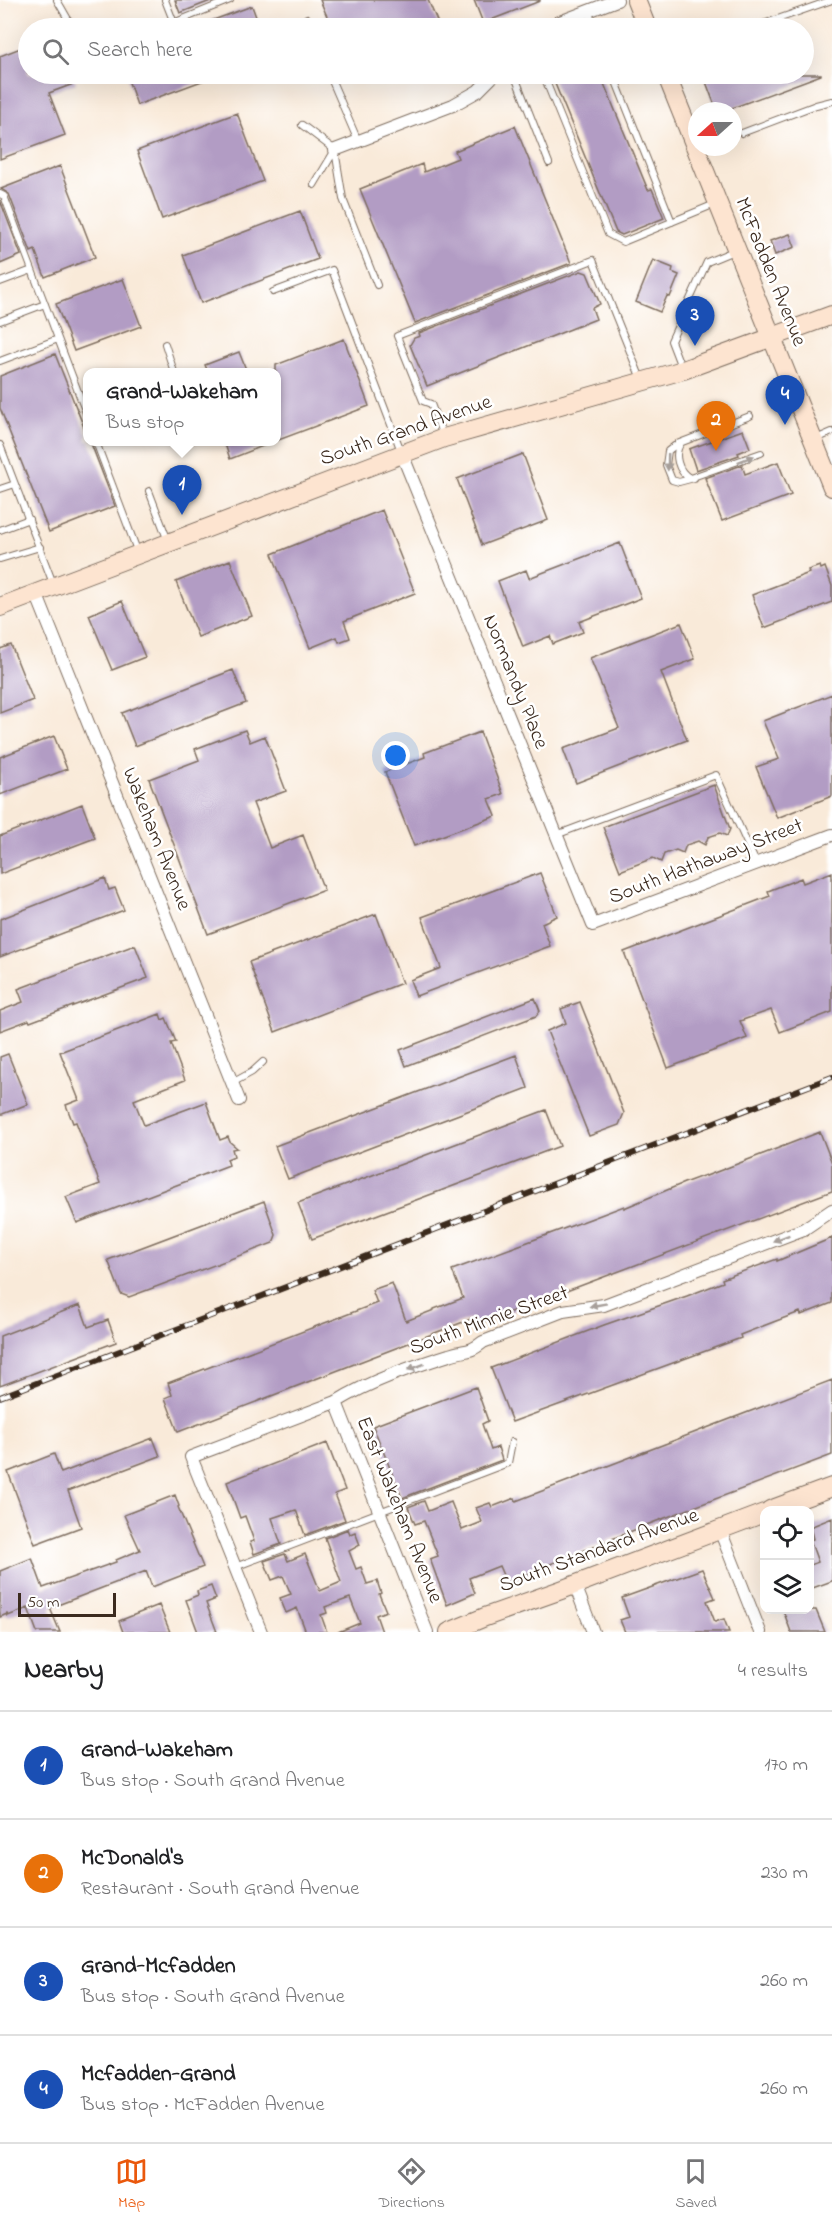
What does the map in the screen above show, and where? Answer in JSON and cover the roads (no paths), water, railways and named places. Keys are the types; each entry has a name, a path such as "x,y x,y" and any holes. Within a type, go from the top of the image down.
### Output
{"main road":[{"path":"636,0 643,18"},
{"name":"McFadden Avenue","path":"670,84 832,487"},
{"name":"South Grand Avenue","path":"0,607 444,438 642,383 832,315"},
{"path":"781,1506 832,1487"},
{"name":"South Standard Avenue","path":"449,1632 760,1515"}],"street":[{"path":"570,18 617,0"},
{"path":"335,150 453,105 478,91 485,84"},
{"name":"Normandy Place","path":"402,454 593,925"},
{"name":"Wakeham Avenue","path":"36,593 239,1100"},
{"name":"South Hathaway Street","path":"593,925 832,836"},
{"name":"South Minnie Street","path":"235,1567 191,1457 336,1402 356,1390 452,1354 472,1351 483,1342 563,1311 604,1305 804,1229 832,1210"},
{"name":"East Wakeham Avenue","path":"336,1402 427,1632"},
{"path":"720,1530 760,1632"},
{"path":"235,1567 261,1632"},
{"path":"575,1585 593,1632"}],"lane":[{"path":"57,0 68,18"},
{"path":"165,0 172,18"},
{"path":"186,18 230,0"},
{"path":"781,18 832,0"},
{"path":"588,11 591,18"},
{"path":"333,84 358,141"},
{"path":"518,84 549,163"},
{"path":"547,84 608,234 623,242 718,203"},
{"path":"617,84 672,222"},
{"path":"742,133 832,101"},
{"path":"302,125 335,150 343,199 377,285"},
{"path":"314,185 335,150"},
{"path":"0,194 4,196 83,407"},
{"path":"683,370 671,341 707,262 737,250"},
{"path":"444,438 431,404 423,401 397,336 593,260 642,383"},
{"path":"0,282 32,270"},
{"path":"273,292 332,270 402,454"},
{"path":"0,321 45,303"},
{"path":"0,361 58,339"},
{"path":"165,344 173,368"},
{"path":"750,416 672,447 666,456 669,476 672,480 679,482 761,453"},
{"path":"813,440 832,432"},
{"path":"681,443 676,452 678,462 686,477 694,478"},
{"path":"0,445 55,586"},
{"path":"98,446 139,554"},
{"path":"0,489 15,484"},
{"path":"149,491 169,542"},
{"path":"0,530 28,519"},
{"path":"0,560 40,547"},
{"path":"556,835 716,775 756,864"},
{"path":"232,1083 252,1072 263,1062"},
{"path":"235,1567 508,1463 512,1442"}],"railway":[{"path":"0,1397 832,1077"}],"place":[{"name":"Grand-Mcfadden","path":"695,346"},
{"name":"Mcfadden-Grand","path":"785,425"},
{"name":"McDonald's","path":"716,451"},
{"name":"Grand-Wakeham","path":"182,515"}]}
